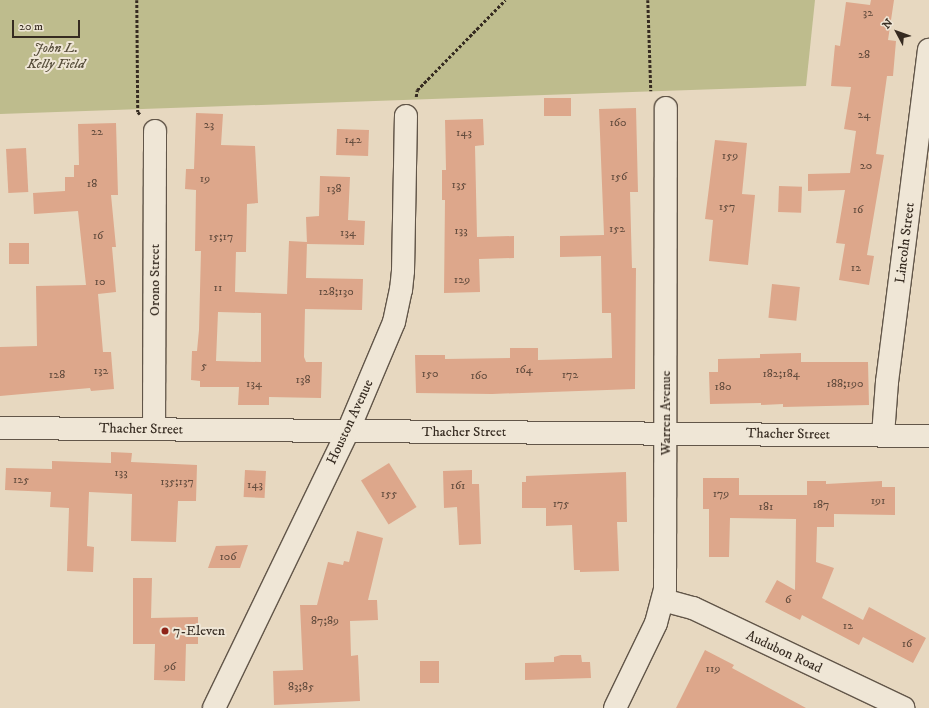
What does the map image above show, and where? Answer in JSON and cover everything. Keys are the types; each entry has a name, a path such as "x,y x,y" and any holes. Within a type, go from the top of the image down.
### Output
{"street":[{"name":"Lincoln Street","path":"883,435 887,382 929,50"},
{"name":"Warren Avenue","path":"615,708 656,623 663,600 667,433 666,108"},
{"name":"Houston Avenue","path":"214,708 348,431 388,338 402,290 406,116"},
{"name":"Orono Street","path":"154,429 155,131"},
{"name":"Thacher Street","path":"0,428 929,436"},
{"name":"Audubon Road","path":"663,600 693,608 904,708"}],"path":[{"path":"137,0 138,112 155,131"},
{"path":"406,116 415,104 417,90 505,0"},
{"path":"648,0 651,108 666,108"}],"green space":[{"name":"John L. Kelly Field","path":"0,0 815,0 806,86 0,114"}],"building":[{"path":"871,0 894,0 888,40 896,41 893,76 887,76 876,154 884,155 867,255 874,256 869,285 839,280 845,244 836,243 845,190 808,191 808,174 850,173 856,131 844,129 851,87 831,86 835,45 840,46 846,2 870,5"},
{"path":"544,98 571,98 571,116 544,116"},
{"path":"636,108 638,192 630,192 632,268 636,268 635,389 492,394 416,393 415,355 445,355 445,359 510,358 510,348 538,348 538,360 612,358 611,313 602,313 601,256 560,257 560,236 604,235 599,109"},
{"path":"196,113 223,114 221,145 255,146 258,203 247,204 246,252 236,252 235,292 287,294 289,241 307,242 306,278 363,279 362,310 305,309 304,357 306,362 322,362 321,398 269,397 269,405 238,405 239,387 200,387 200,381 191,380 192,351 197,351 199,330 201,251 195,251 196,190 185,189 186,169 194,169","holes":["218,312 261,313 261,362 216,361"]},
{"path":"483,119 484,145 475,146 477,237 514,236 514,258 479,259 480,292 444,293 445,200 442,200 442,170 446,170 445,120"},
{"path":"116,123 118,195 111,195 116,247 112,247 116,292 98,294 103,352 111,352 114,389 91,391 90,388 0,396 0,347 37,346 36,286 86,285 78,211 34,214 33,193 65,191 65,177 74,177 74,165 79,165 78,124"},
{"path":"337,129 369,130 368,156 336,155"},
{"path":"715,140 747,143 742,194 755,195 748,265 709,261 713,220 705,219"},
{"path":"26,148 28,192 8,193 6,149"},
{"path":"320,176 350,177 348,220 365,221 364,245 307,244 306,217 319,216"},
{"path":"779,186 802,187 801,213 778,212"},
{"path":"9,243 29,243 29,264 9,264"},
{"path":"772,284 800,287 796,321 768,318"},
{"path":"801,353 801,362 868,362 869,405 783,407 783,404 761,405 761,403 710,404 709,372 718,372 718,359 760,358 760,354"},
{"path":"111,452 132,453 131,462 197,465 196,501 178,501 176,542 131,541 132,494 89,492 87,546 94,547 93,572 67,571 69,508 50,507 51,492 5,490 6,468 52,469 52,461 111,463"},
{"path":"389,463 417,507 389,525 361,480"},
{"path":"245,470 266,471 265,498 244,497"},
{"path":"472,470 472,484 479,484 481,544 459,545 457,507 444,508 443,471"},
{"path":"626,472 627,522 617,522 619,571 580,572 580,570 574,570 572,525 546,526 546,508 522,508 522,482 526,482 526,476"},
{"path":"703,478 739,478 739,495 807,495 807,481 826,481 826,484 882,481 882,487 895,487 895,515 834,514 834,527 817,527 816,562 834,568 822,598 863,620 869,607 926,638 913,663 863,637 859,645 802,615 800,620 765,602 777,580 795,590 796,519 730,518 729,557 709,557 709,509 703,509"},
{"path":"357,531 383,538 368,600 377,600 378,620 350,621 351,656 358,655 360,701 274,705 273,671 303,670 300,605 317,605 328,562 343,565 344,561 349,562"},
{"path":"248,545 240,568 208,568 216,546"},
{"path":"133,578 152,578 151,618 198,617 198,644 186,644 185,681 154,680 155,644 133,644"},
{"path":"705,650 734,665 732,668 806,708 676,708"},
{"path":"561,655 581,655 582,662 590,662 591,678 525,680 525,663 554,662 554,657"},
{"path":"420,661 439,661 439,683 420,683"}],"place":[{"name":"7-Eleven","path":"165,631"}]}
